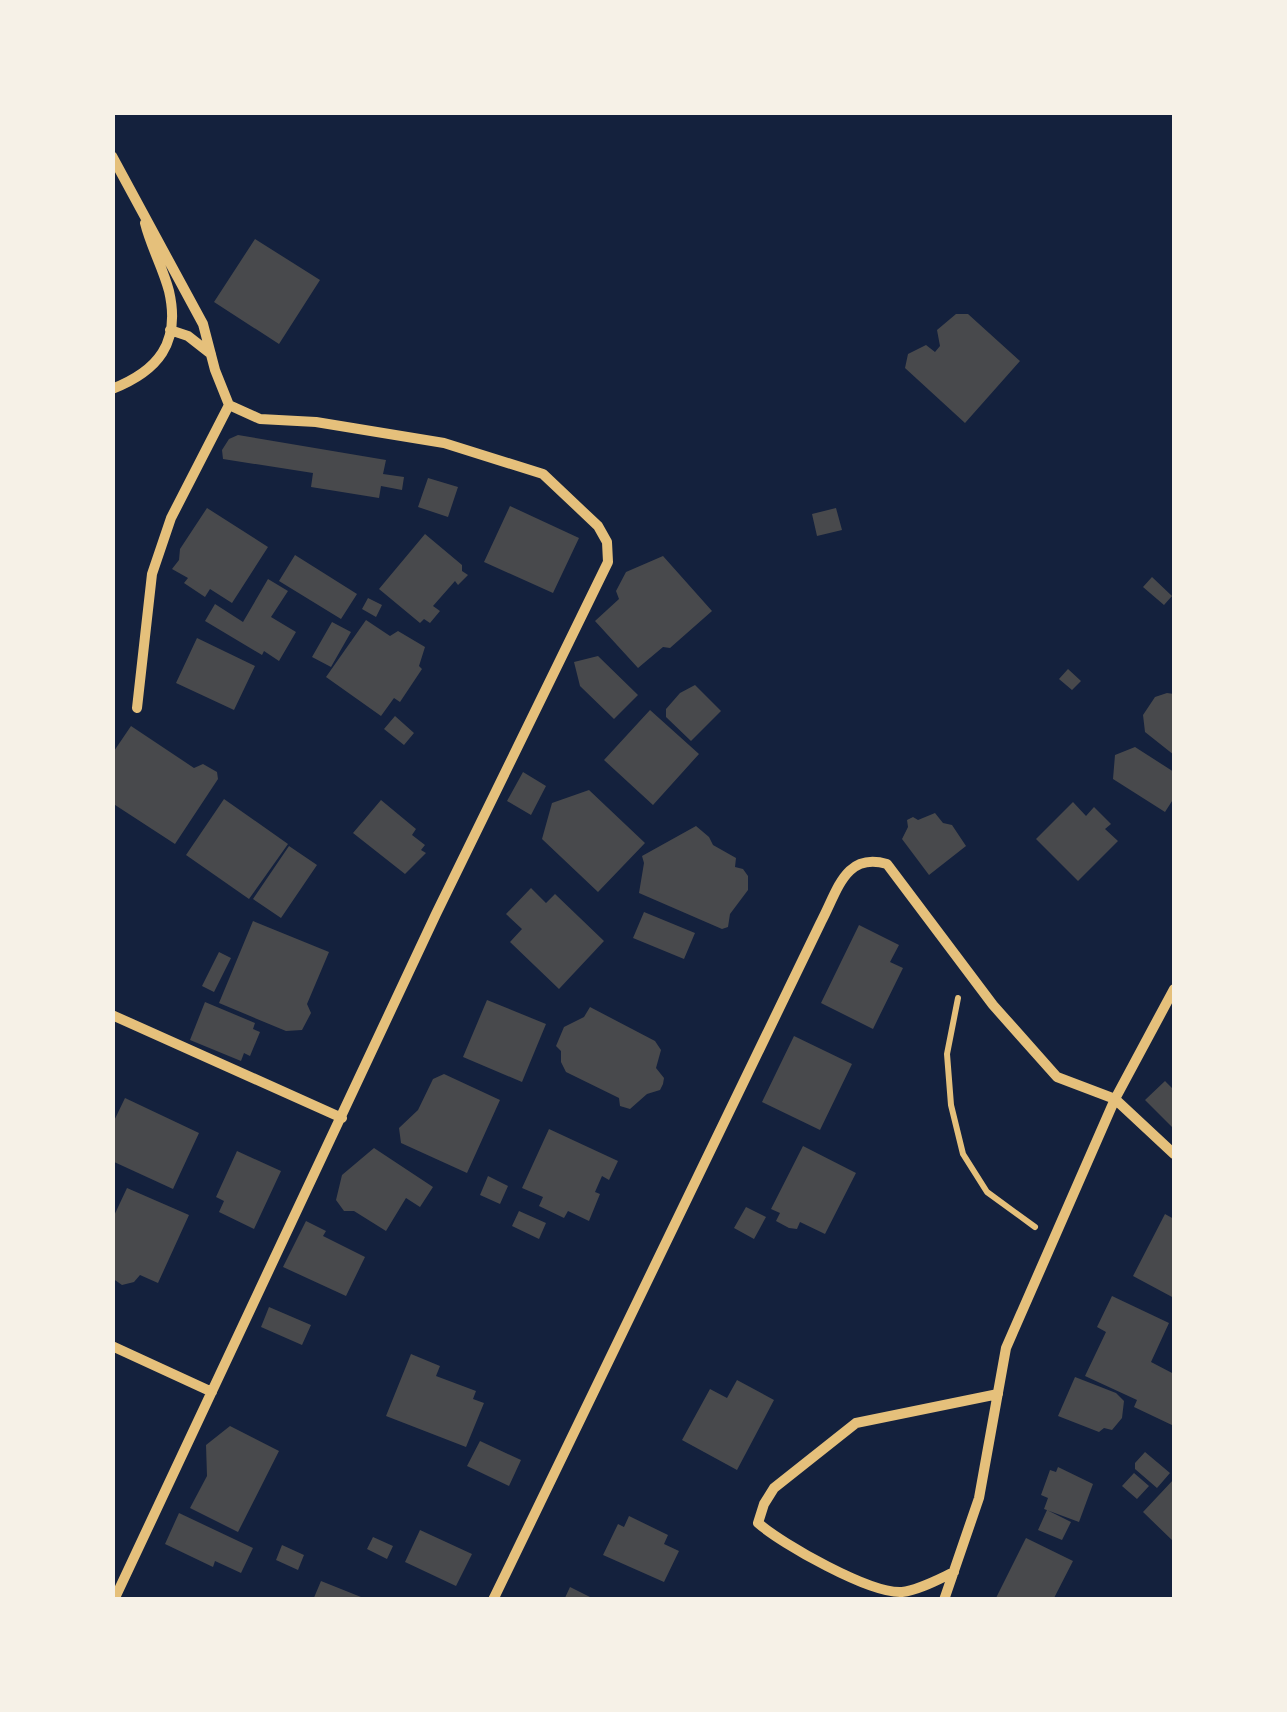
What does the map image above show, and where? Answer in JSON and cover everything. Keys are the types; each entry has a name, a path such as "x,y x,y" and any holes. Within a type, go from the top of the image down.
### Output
{"street":[{"path":"112,156 203,324 229,406 171,518 152,574 137,708"},
{"path":"112,389 150,370 165,351 170,330 169,290 142,210"},
{"path":"170,330 188,336 211,354"},
{"path":"114,1600 436,914 608,562 606,542 598,526 543,474 444,443 316,422 260,418 229,406"},
{"path":"493,1600 822,922 844,878 857,862 869,858 887,864 969,975 1057,1077 1114,1099 1174,1154"},
{"path":"944,1600 978,1498 1006,1348 1114,1099 1174,989"},
{"path":"112,1015 342,1118"},
{"path":"112,1346 212,1392"},
{"path":"954,1572 902,1592 883,1589 805,1554 775,1538 758,1523 774,1488 856,1423 998,1394"}],"path":[{"path":"969,975 958,999 947,1054 951,1106 963,1154 987,1192 1052,1240"}],"building":[{"path":"255,239 320,280 279,344 214,302"},
{"path":"956,314 968,314 1020,361 965,423 905,368 908,354 926,345 935,352 940,346 937,330"},
{"path":"238,435 386,460 383,474 404,477 402,490 381,486 379,498 311,487 313,473 223,459 222,450 229,439"},
{"path":"428,478 458,487 448,517 418,507"},
{"path":"510,506 579,538 553,593 484,562"},
{"path":"207,508 268,547 232,603 210,589 205,597 184,583 188,578 172,569 179,560 180,549"},
{"path":"836,508 842,530 817,536 812,514"},
{"path":"425,534 462,565 462,571 468,575 458,585 455,581 433,606 440,611 430,623 424,619 420,623 379,589"},
{"path":"295,555 357,594 341,619 279,581"},
{"path":"663,556 712,611 670,648 663,647 638,668 595,621 619,599 616,591 626,572"},
{"path":"1152,577 1172,596 1164,605 1143,587"},
{"path":"268,579 288,591 271,617 296,632 279,661 205,621 215,604 243,622"},
{"path":"368,598 382,605 376,617 362,609"},
{"path":"366,620 390,636 398,631 425,647 419,666 422,669 400,702 394,698 381,716 326,677"},
{"path":"332,622 351,632 331,667 312,657"},
{"path":"197,638 255,666 234,710 176,683"},
{"path":"598,656 638,695 614,719 580,686 574,662"},
{"path":"1068,669 1081,681 1072,690 1059,679"},
{"path":"695,685 721,711 691,741 666,717 666,709 680,693"},
{"path":"1174,694 1174,755 1145,732 1143,715 1155,697"},
{"path":"650,710 699,754 653,805 604,760"},
{"path":"395,716 414,733 404,745 384,729"},
{"path":"131,726 194,768 203,764 217,772 218,779 175,844 112,803 112,754"},
{"path":"1135,747 1174,772 1174,798 1165,812 1113,779 1115,755"},
{"path":"523,772 546,786 531,815 507,801"},
{"path":"589,790 645,843 598,892 542,839 552,803"},
{"path":"224,799 288,844 249,899 186,855"},
{"path":"381,800 416,829 412,835 425,845 421,850 426,853 405,874 353,833"},
{"path":"1073,802 1086,816 1094,807 1111,824 1105,829 1118,841 1078,881 1036,839"},
{"path":"935,813 943,823 952,825 966,846 929,875 902,839 907,820"},
{"path":"696,826 713,845 736,858 735,867 748,876 748,890 730,914 728,927 722,929 639,893 642,856"},
{"path":"289,846 317,865 281,918 253,899"},
{"path":"531,888 546,903 555,894 604,941 559,989 510,942 522,929 506,914"},
{"path":"644,912 695,933 684,959 633,938"},
{"path":"253,921 329,952 307,1004 311,1013 302,1030 286,1031 219,1003"},
{"path":"859,925 899,945 890,962 903,968 873,1029 821,1003"},
{"path":"219,952 231,958 214,992 202,986"},
{"path":"487,1000 546,1024 522,1082 463,1057"},
{"path":"205,1002 255,1023 253,1029 260,1032 250,1056 244,1053 241,1061 190,1040"},
{"path":"590,1007 655,1041 661,1050 656,1068 664,1078 660,1090 647,1094 630,1109 620,1106 619,1098 566,1072 561,1062 561,1051 556,1046 564,1027 584,1017"},
{"path":"794,1036 852,1064 820,1130 762,1102"},
{"path":"444,1074 500,1100 467,1173 401,1143 399,1128 418,1110 433,1079"},
{"path":"1165,1081 1174,1090 1174,1129 1145,1100"},
{"path":"125,1098 199,1133 173,1189 112,1161 112,1125"},
{"path":"549,1129 618,1161 609,1180 602,1176 595,1192 600,1194 589,1221 568,1211 564,1218 539,1206 543,1197 522,1188"},
{"path":"803,1146 856,1173 825,1234 800,1222 797,1229 789,1228 776,1221 780,1213 771,1209"},
{"path":"374,1148 433,1187 420,1207 406,1198 386,1231 354,1211 344,1211 336,1200 342,1175"},
{"path":"237,1151 281,1171 254,1229 219,1212 224,1201 216,1197"},
{"path":"488,1176 508,1186 500,1204 480,1195"},
{"path":"127,1188 189,1215 158,1283 140,1275 134,1282 122,1285 112,1278 112,1220"},
{"path":"746,1207 766,1217 754,1239 734,1228"},
{"path":"519,1211 546,1223 539,1239 512,1226"},
{"path":"1165,1214 1174,1219 1174,1298 1133,1276"},
{"path":"306,1221 326,1231 323,1236 365,1257 346,1296 283,1267"},
{"path":"1112,1296 1169,1323 1151,1362 1174,1374 1174,1426 1134,1407 1137,1400 1085,1376 1106,1332 1097,1327"},
{"path":"269,1307 311,1325 302,1345 261,1327"},
{"path":"411,1354 440,1366 436,1376 476,1391 473,1399 484,1403 466,1447 386,1416"},
{"path":"1075,1377 1116,1393 1124,1401 1122,1418 1112,1430 1104,1428 1099,1432 1058,1416"},
{"path":"737,1380 774,1400 737,1470 682,1440 710,1389 727,1398"},
{"path":"230,1426 279,1451 238,1532 190,1508 207,1476 206,1445"},
{"path":"480,1441 521,1460 509,1486 467,1466"},
{"path":"1145,1452 1170,1473 1157,1488 1135,1469 1135,1463"},
{"path":"1058,1467 1093,1484 1079,1522 1044,1509 1048,1498 1041,1495 1050,1470 1056,1472"},
{"path":"1134,1473 1149,1486 1137,1499 1122,1486"},
{"path":"1174,1479 1174,1542 1143,1512"},
{"path":"1047,1510 1071,1522 1062,1540 1038,1530"},
{"path":"179,1513 253,1548 241,1573 215,1561 213,1567 165,1544"},
{"path":"629,1516 668,1535 664,1544 679,1551 664,1582 603,1555 618,1524 624,1527"},
{"path":"420,1530 472,1554 456,1586 405,1562"},
{"path":"373,1537 393,1546 387,1559 367,1549"},
{"path":"1026,1538 1073,1561 1053,1600 995,1600"},
{"path":"282,1545 304,1555 298,1570 276,1560"},
{"path":"321,1581 366,1599 366,1600 313,1600"},
{"path":"570,1587 596,1600 564,1600"}]}
